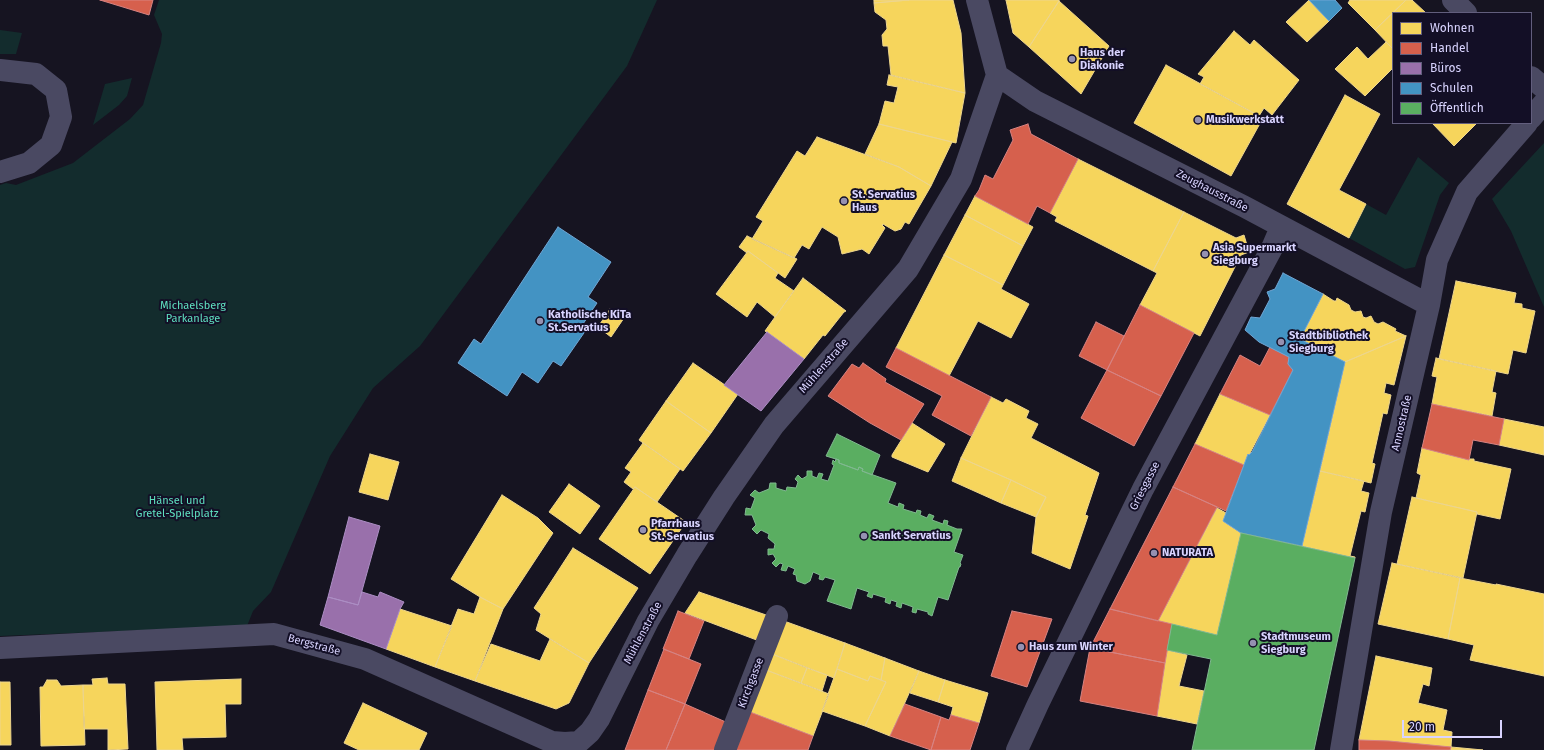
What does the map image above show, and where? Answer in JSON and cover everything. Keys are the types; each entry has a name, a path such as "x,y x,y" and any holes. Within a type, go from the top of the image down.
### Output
{"street":[{"path":"977,0 997,75"},
{"path":"1452,0 1465,12"},
{"path":"0,70 36,74 56,90 61,117 51,145 29,163 0,172"},
{"name":"Zeughausstraße","path":"997,75 1035,101 1281,227 1429,305"},
{"name":"Mühlenstraße","path":"599,719 648,621 724,497 774,425 908,269 961,179 997,75"},
{"path":"1532,78 1544,88"},
{"path":"1532,117 1544,103"},
{"name":"Annostraße","path":"1341,750 1381,512 1429,305 1437,260 1467,192 1526,124"},
{"name":"Griesgasse","path":"1017,750 1143,489 1268,255 1281,227"},
{"name":"Kirchgasse","path":"725,750 777,616"},
{"name":"Bergstraße","path":"0,648 274,634 365,659 552,742 579,742 590,732 599,719"}],"green space":[{"name":"Michaelsberg Parkanlage","path":"159,0 657,0 627,66 420,346 373,388 330,456 271,592 253,611 247,626 0,636 0,185 6,183 16,185 73,163 130,119 143,105 161,43 162,34 154,15"},
{"path":"0,30 22,33 16,54 0,54"},
{"path":"132,78 127,96 119,105 93,125 105,84"},
{"path":"1544,143 1544,307 1511,231 1492,199"},
{"path":"1418,157 1449,183 1440,195 1415,267 1405,269 1349,238 1366,204 1386,215"}],"building: Wohnen":[{"path":"874,0 909,0 874,3"},
{"path":"909,0 953,0 961,33 965,93 891,75 888,46 883,46 882,35 887,29 886,20 875,12 874,3"},
{"path":"1006,0 1059,1 1029,47 1013,33"},
{"path":"1309,0 1329,21 1307,42 1286,22"},
{"path":"1350,0 1406,0 1375,30 1348,3"},
{"path":"1406,0 1412,0 1425,12 1394,12"},
{"name":"Haus der Diakonie","path":"1059,1 1109,46 1081,94 1029,47"},
{"path":"1392,14 1392,48 1375,30"},
{"path":"1234,31 1250,45 1254,40 1299,80 1272,115 1264,108 1259,116 1200,84 1204,77 1198,74"},
{"path":"1386,42 1392,48 1392,69 1365,96 1335,69 1357,47 1368,59"},
{"name":"Musikwerkstatt","path":"1166,65 1263,118 1231,176 1134,123"},
{"path":"889,75 965,93 956,143 879,124 885,101 894,103 898,87 887,85"},
{"path":"1345,95 1380,114 1339,190 1366,204 1349,238 1287,204"},
{"path":"879,124 952,142 931,186 899,167 865,154"},
{"path":"1433,124 1476,124 1454,146"},
{"name":"St. Servatius Haus","path":"817,137 899,167 931,186 909,224 905,222 901,229 895,231 883,224 882,225 885,228 869,254 862,249 842,254 838,237 822,227 809,249 802,245 794,258 752,239 763,221 756,217 797,151 805,156"},
{"path":"1078,159 1184,212 1153,271 1055,221 1057,217 1050,213"},
{"path":"975,196 1033,227 1023,246 965,215"},
{"path":"1184,212 1236,238 1244,235 1249,252 1241,255 1200,336 1140,305 1157,273 1153,271"},
{"path":"965,215 1023,246 1003,285 944,255"},
{"path":"747,236 797,259 785,278 748,251 747,253 739,247"},
{"path":"748,251 778,273 775,278 794,291 775,317 757,302 747,317 716,294"},
{"path":"944,255 1003,285 1001,289 1029,304 1011,338 978,321 949,376 896,348"},
{"path":"803,278 846,311 825,336 823,335 804,359 765,331"},
{"path":"1456,281 1516,293 1514,303 1522,304 1522,308 1535,311 1526,353 1513,350 1508,374 1439,359"},
{"path":"1323,294 1334,301 1336,301 1337,298 1349,305 1351,310 1355,312 1361,311 1363,317 1366,318 1371,316 1374,322 1378,324 1383,322 1396,329 1395,331 1406,336 1345,362 1300,339"},
{"path":"610,309 624,318 611,337 598,327"},
{"path":"1406,336 1394,385 1386,383 1384,393 1391,395 1387,414 1383,413 1372,463 1375,464 1371,483 1320,471 1345,362"},
{"path":"1436,358 1496,371 1492,392 1496,393 1492,416 1432,404 1437,377 1432,376"},
{"path":"693,363 738,394 711,433 666,401"},
{"path":"1220,394 1270,415 1249,455 1248,454 1244,465 1195,444"},
{"path":"991,397 1003,403 1006,399 1029,411 1026,418 1038,424 1031,438 1099,473 1085,515 1088,516 1070,569 1032,553 1036,517 1046,497 961,458"},
{"path":"666,401 711,433 683,471 639,440"},
{"path":"1504,419 1544,427 1544,455 1499,445"},
{"path":"912,423 945,444 928,472 892,457"},
{"path":"643,443 680,469 657,502 635,487 633,489 624,482 631,472 625,468"},
{"path":"1422,448 1469,460 1474,459 1474,461 1511,469 1500,519 1477,514 1477,512 1416,498 1421,475 1417,473"},
{"path":"370,454 399,462 388,500 359,492"},
{"path":"961,458 1011,480 1001,503 952,481"},
{"path":"1320,471 1364,481 1361,491 1369,493 1365,512 1361,511 1350,556 1355,558 1302,546"},
{"path":"1011,480 1046,497 1036,517 1001,503"},
{"path":"569,484 600,506 580,534 549,512"},
{"name":"Pfarrhaus St. Servatius","path":"635,487 686,522 650,574 599,539"},
{"path":"502,495 538,518 553,533 503,609 451,579"},
{"path":"1412,497 1477,512 1463,578 1397,564"},
{"path":"1217,508 1226,513 1223,521 1241,533 1217,635 1158,621"},
{"path":"573,548 638,588 589,663 536,630 541,614 534,608"},
{"path":"1392,563 1460,578 1448,639 1378,624"},
{"path":"1460,578 1544,594 1544,676 1470,660 1474,645 1448,639"},
{"path":"699,592 772,617 762,642 685,613"},
{"path":"480,597 503,609 475,681 435,667 458,609 474,614"},
{"path":"400,609 452,626 435,667 386,649"},
{"path":"784,621 845,643 834,678 772,654"},
{"path":"550,639 589,663 569,703 556,709 475,681 491,644 540,661"},
{"path":"845,643 885,658 881,680 870,676 868,681 837,669"},
{"path":"1167,650 1187,655 1179,686 1204,691 1197,724 1157,716"},
{"path":"772,654 807,668 801,683 766,670"},
{"path":"1376,656 1432,668 1429,686 1423,684 1418,703 1447,710 1443,730 1452,732 1451,747 1389,741 1359,740"},
{"path":"885,658 919,671 890,736 865,726 886,682 881,680"},
{"path":"807,668 827,675 822,691 801,683"},
{"path":"837,669 868,681 870,676 886,682 865,726 822,711"},
{"path":"766,670 829,694 813,736 750,712"},
{"path":"919,671 945,680 938,702 910,693"},
{"path":"107,678 108,684 125,684 128,749 108,750 108,729 84,729 83,685 93,685 92,679"},
{"path":"241,679 241,704 225,704 226,737 182,738 183,750 157,750 155,682"},
{"path":"47,680 57,680 61,686 83,685 85,745 41,746 40,687 43,687"},
{"path":"945,680 988,693 979,723 951,715 953,707 938,702"},
{"path":"0,682 10,682 11,745 0,745"},
{"path":"363,703 427,733 419,750 359,750 344,743"},
{"path":"1451,747 1483,750 1450,750"}],"building: Handel":[{"path":"100,0 153,0 149,15"},
{"path":"1028,124 1031,134 1078,159 1050,213 1037,206 1028,224 975,196 985,175 993,179 1013,140 1010,130"},
{"path":"1140,305 1194,333 1161,396 1107,370"},
{"path":"1096,322 1124,336 1107,370 1079,356"},
{"path":"1270,347 1289,357 1288,364 1293,370 1270,415 1220,394 1240,355 1260,366"},
{"path":"896,348 991,397 971,436 932,415 942,396 886,367"},
{"path":"863,363 886,379 885,382 924,404 901,440 870,423 828,396 852,364 859,368"},
{"path":"1107,370 1161,396 1134,446 1081,418"},
{"path":"1432,404 1504,419 1499,445 1473,440 1469,460 1422,448"},
{"path":"1195,444 1244,465 1226,511 1173,487"},
{"path":"1173,487 1217,507 1158,621 1110,609"},
{"path":"1110,609 1172,624 1165,663 1090,648"},
{"path":"678,611 704,621 689,659 663,649"},
{"name":"Haus zum Winter","path":"1012,611 1052,619 1027,687 991,676"},
{"path":"1090,648 1165,663 1157,716 1080,701"},
{"path":"664,649 701,664 685,704 648,690"},
{"path":"648,690 685,704 666,750 625,750"},
{"path":"685,704 728,723 717,750 666,750"},
{"path":"905,704 941,717 931,750 890,736"},
{"path":"750,712 813,736 808,750 736,750"},
{"path":"951,715 979,723 970,750 931,750 941,717 949,720"},
{"path":"1359,740 1389,741 1451,747 1450,750 1359,750"}],"building: Büros":[{"path":"767,332 804,359 761,411 724,385"},
{"path":"349,517 380,526 358,605 328,597"},
{"path":"362,592 378,597 380,592 404,602 400,609 386,649 320,625 328,597 358,605"}],"building: Schulen":[{"path":"1309,0 1335,0 1342,8 1329,21"},
{"path":"558,227 611,262 588,297 597,303 581,327 586,330 561,366 553,361 538,383 522,372 507,396 458,363 474,339 481,344"},
{"path":"1283,273 1323,294 1300,339 1345,362 1302,546 1241,533 1223,521 1248,454 1249,455 1252,452 1293,370 1288,364 1289,357 1259,342 1245,330 1251,317 1260,318 1270,299 1267,292 1275,289"}],"building: Öffentlich":[{"path":"837,434 880,455 872,475 862,471 863,469 859,467 858,470 839,463 839,460 826,456"},
{"name":"Sankt Servatius","path":"836,459 839,460 839,463 858,470 859,467 863,469 862,471 896,483 888,503 898,507 899,503 904,505 903,509 916,513 917,510 921,511 920,515 927,518 929,514 934,516 932,520 943,524 944,520 948,521 947,525 957,529 962,529 954,552 963,555 960,567 948,600 938,597 932,616 928,614 928,612 917,609 916,613 912,612 913,607 902,603 901,608 896,606 897,602 891,600 890,604 885,602 886,598 873,594 872,598 867,596 869,592 857,588 851,609 827,601 835,580 825,577 823,580 819,579 820,575 813,572 810,581 805,584 797,581 796,575 793,574 795,569 788,566 786,571 781,570 783,564 780,563 776,567 772,563 776,559 773,554 768,555 768,549 774,549 775,544 768,538 769,534 761,530 757,534 752,529 756,525 752,515 745,515 746,508 751,509 755,498 750,495 755,490 759,493 769,489 770,483 776,483 776,488 786,491 787,487 796,488 798,482 795,479 798,475 802,479 807,476 807,471 812,471 812,476 817,478 819,473 823,474 821,479 828,481 834,465 832,464 833,460 835,462"},
{"name":"Stadtmuseum Siegburg","path":"1241,533 1355,558 1314,750 1192,750 1211,659 1167,650 1172,624 1217,635"}],"place":[{"name":"Haus der Diakonie","path":"1072,59"},
{"name":"Musikwerkstatt","path":"1198,120"},
{"name":"St. Servatius Haus","path":"844,201"},
{"name":"Asia Supermarkt Siegburg","path":"1205,254"},
{"name":"Katholische KiTa St.Servatius","path":"540,321"},
{"name":"Stadtbibliothek Siegburg","path":"1281,342"},
{"name":"Pfarrhaus St. Servatius","path":"643,530"},
{"name":"Sankt Servatius","path":"864,536"},
{"name":"NATURATA","path":"1154,553"},
{"name":"Stadtmuseum Siegburg","path":"1253,643"},
{"name":"Haus zum Winter","path":"1021,647"}],"park label":[{"name":"Hänsel und Gretel-Spielplatz","path":"177,507"}]}
